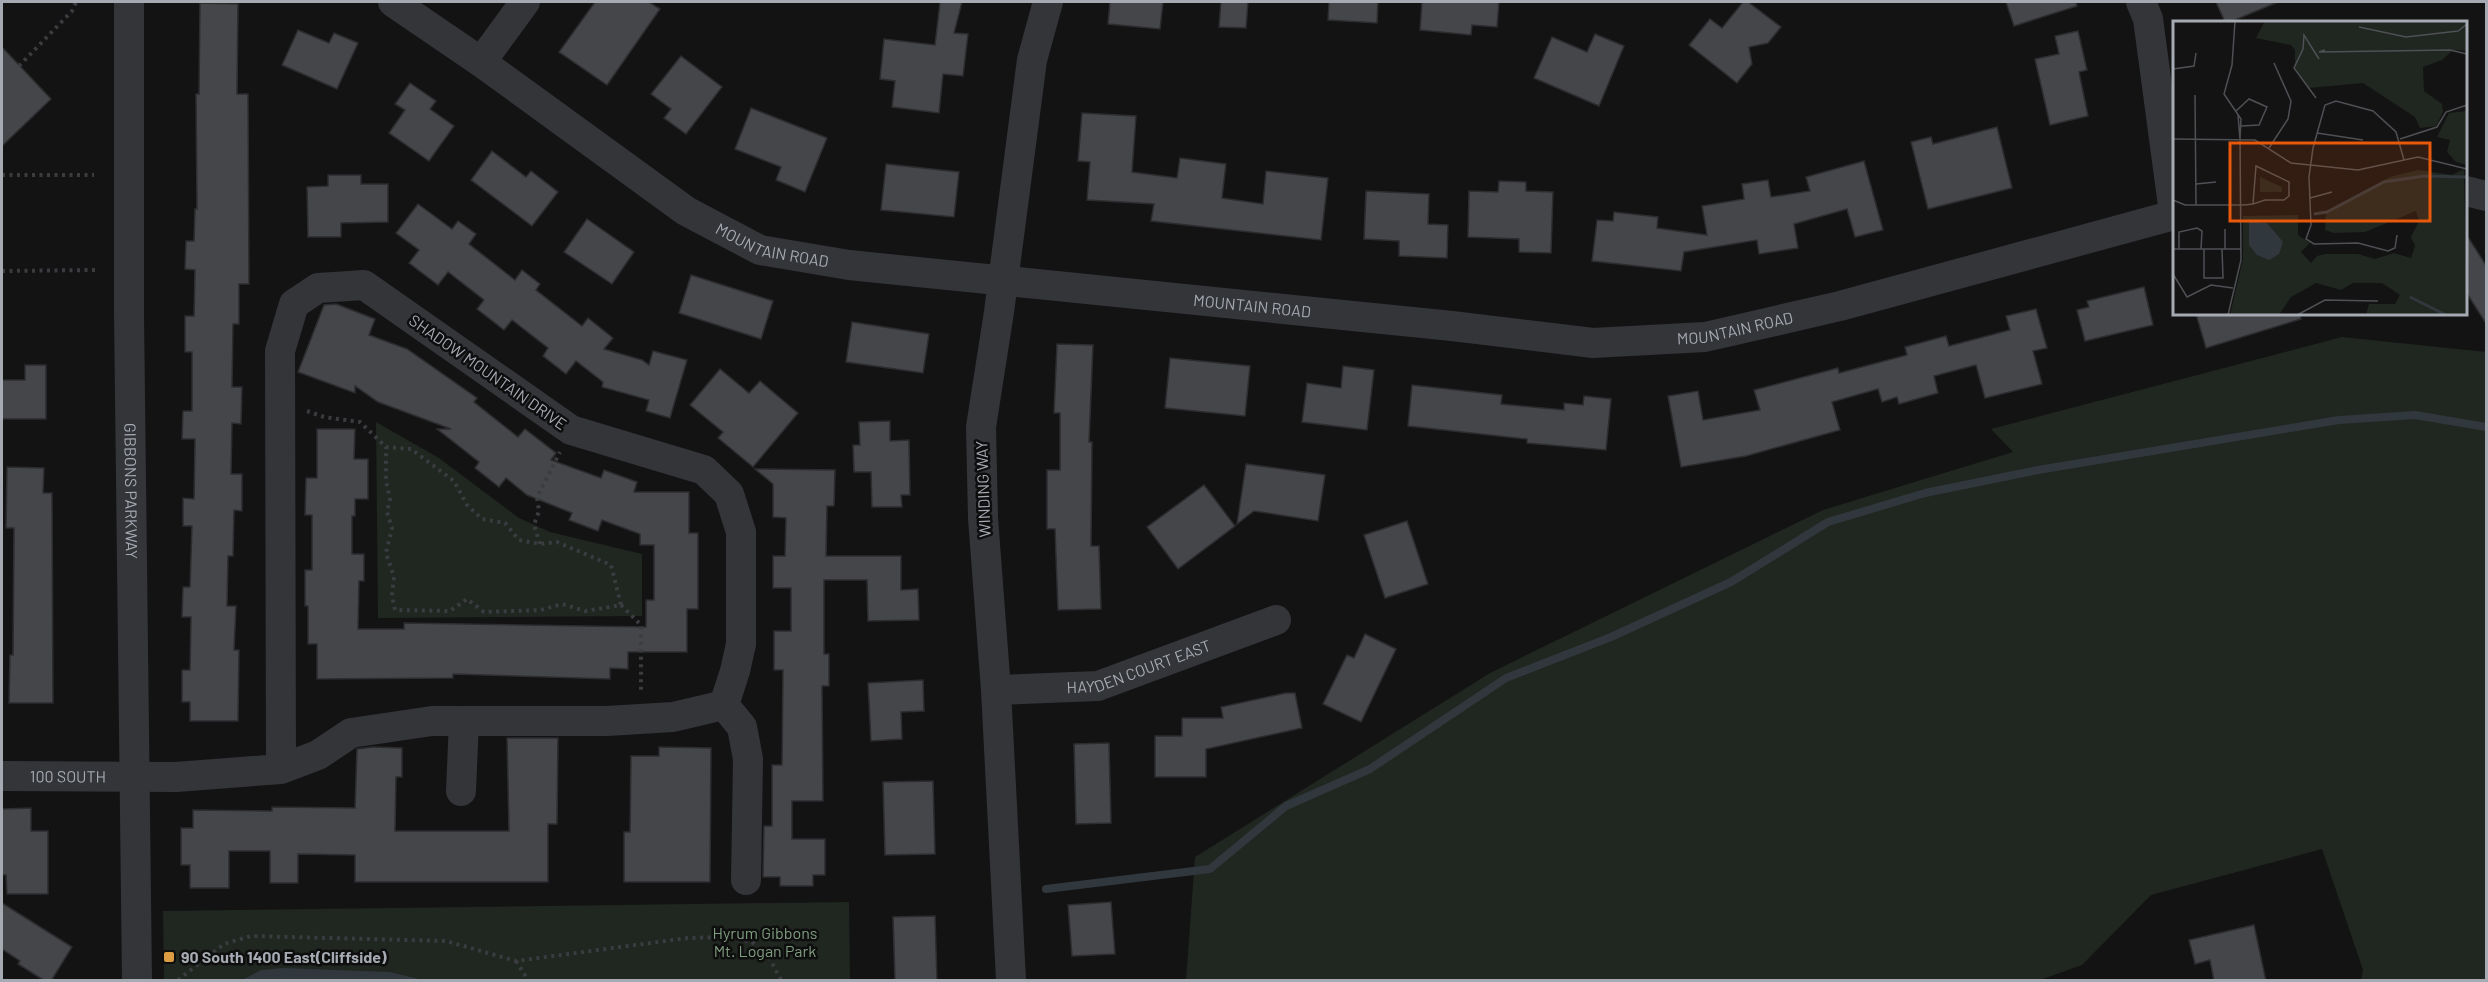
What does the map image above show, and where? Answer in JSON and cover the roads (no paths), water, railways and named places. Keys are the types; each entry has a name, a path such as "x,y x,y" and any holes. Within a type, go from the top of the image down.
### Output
{"street":[{"name":"GIBBONS PARKWAY","path":"129,2 129,313 137,981"},
{"name":"MOUNTAIN ROAD","path":"393,2 482,62 686,211 760,250 849,266 1452,326 1593,343 1705,337 1840,306 2173,215"},
{"path":"482,62 525,2"},
{"name":"WINDING WAY","path":"1011,981 996,690 983,519 981,427 1032,60 1048,2"},
{"path":"2141,2 2148,19 2173,200"},
{"path":"2467,191 2487,196"},
{"name":"SHADOW MOUNTAIN DRIVE","path":"281,769 280,351 294,304 318,288 364,285 571,430 704,470 729,494 741,532 741,644 724,705"},
{"name":"HAYDEN COURT EAST","path":"996,690 1098,686 1276,620"},
{"path":"135,776 176,777 281,769 318,755 351,733 432,721 641,719 673,717 724,705 742,727 748,759 746,880"},
{"path":"461,791 464,721"},
{"name":"100 SOUTH","path":"2,776 135,776"}],"waterway":[{"path":"1046,889 1210,869 1286,806 1370,769 1506,678 1611,637 1731,582 1828,522 1925,493 2038,470 2339,420 2415,415 2486,427"}],"place":[{"name":"90 South 1400 East(Cliffside)","path":"169,957"}],"park label":[{"name":"Hyrum Gibbons Mt. Logan Park","path":"765,942"}]}
